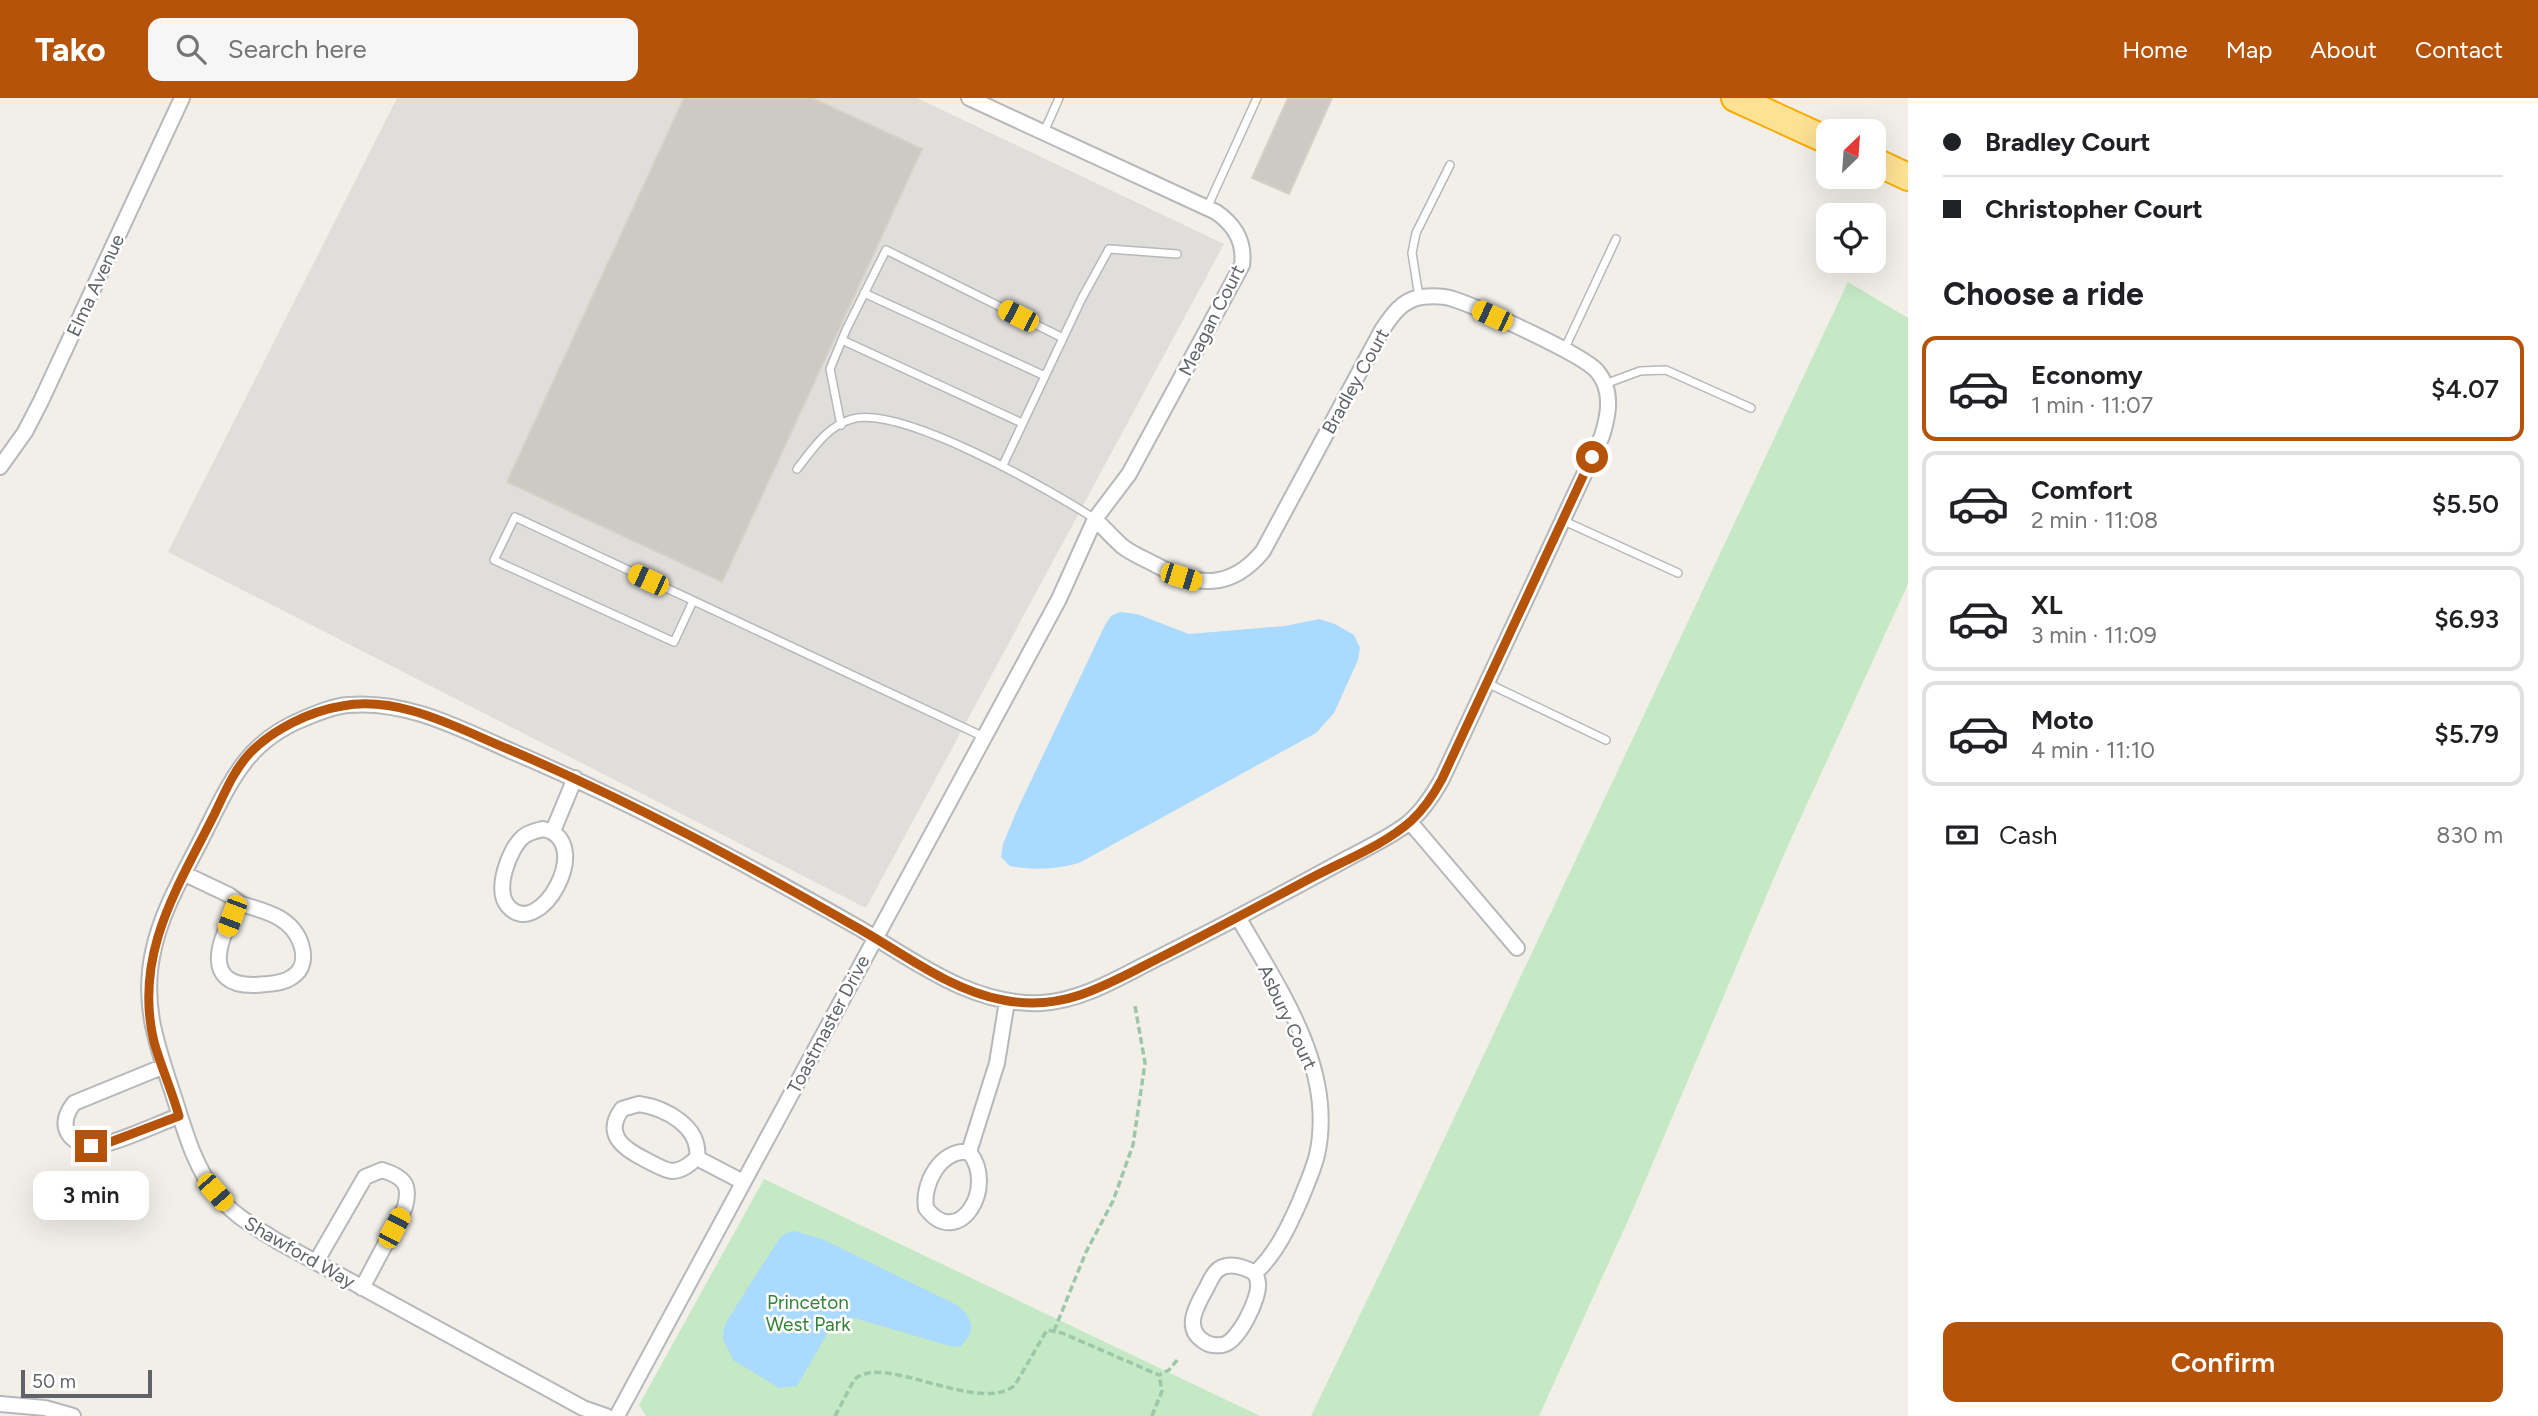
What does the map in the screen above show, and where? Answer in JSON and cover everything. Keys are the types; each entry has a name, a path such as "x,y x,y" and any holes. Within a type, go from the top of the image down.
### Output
{"highway":[{"path":"1735,98 1816,135"},
{"path":"1886,167 1908,177"}],"street":[{"name":"Elma Avenue","path":"0,467 26,432 182,98"},
{"name":"Meagan Court","path":"969,98 1208,208 1228,220 1242,246 1241,265 1129,474 1095,519"},
{"path":"875,938 960,987 1007,1001 1043,1003 1079,995 1110,982 1238,917 1410,822 1436,789 1607,422 1609,405 1605,384 1596,370 1583,360 1467,304 1450,298 1419,297"},
{"name":"Bradley Court","path":"1095,519 1122,546 1175,575 1196,582 1209,582 1239,574 1263,551 1382,330 1395,311 1406,302 1419,297"},
{"name":"Toastmaster Drive","path":"617,1416 1059,599 1095,519"},
{"name":"Shawford Way","path":"606,1416 583,1408 242,1220 226,1205 205,1177 179,1116 154,1040 150,1009 151,958 164,916 233,775 250,752 294,723 343,705 375,704 421,713 575,778 699,841 875,938"},
{"path":"553,831 575,778"},
{"path":"1410,822 1517,948"},
{"path":"543,829 553,831 563,842 567,858 562,872 547,903 535,912 522,915 514,912 502,895 502,882 520,839 543,829"},
{"path":"185,874 229,895 241,904 282,919 296,931 303,947 304,960 293,977 281,982 244,985 232,983 225,978 218,962 220,950 232,916 241,904"},
{"name":"Asbury Court","path":"1238,917 1307,1048 1315,1067 1321,1111 1317,1155 1310,1177 1284,1234 1264,1265 1255,1273"},
{"path":"969,1152 997,1063 1007,1001"},
{"path":"162,1068 74,1103 65,1123 68,1135 77,1143 98,1145 179,1116"},
{"path":"639,1104 658,1109 684,1124 693,1133 697,1141 697,1158 672,1171 640,1157 619,1141 614,1125 617,1116 629,1105 639,1104"},
{"path":"961,1151 969,1152 977,1161 980,1174 977,1196 968,1213 960,1219 940,1221 926,1208 925,1193 932,1175 941,1161 961,1151"},
{"path":"697,1158 743,1182"},
{"path":"316,1262 365,1177 382,1170 396,1174 405,1183 408,1195 405,1208 362,1287"},
{"path":"1227,1266 1238,1266 1255,1273 1259,1283 1257,1296 1234,1341 1218,1346 1203,1342 1195,1335 1192,1320 1213,1274 1227,1266"},
{"path":"0,1404 45,1408 74,1416"}],"lane":[{"path":"1044,132 1059,98"},
{"path":"1208,208 1258,98"},
{"path":"1419,297 1412,253 1416,233 1450,165"},
{"path":"1564,350 1616,239"},
{"path":"1003,465 1109,249 1178,254"},
{"path":"841,425 831,369 842,340 886,250 1063,338"},
{"path":"864,293 1045,376"},
{"path":"842,340 1022,423"},
{"path":"1605,384 1640,371 1666,370 1751,408"},
{"path":"797,469 824,435 852,419 889,419 1003,465 1095,519"},
{"path":"693,601 674,642 494,560 515,517 984,737"},
{"path":"1562,520 1678,573"},
{"path":"1486,682 1606,740"}],"path":[{"path":"1054,1331 1086,1252 1113,1201 1133,1145 1145,1063 1135,1006"},
{"path":"989,1400 1008,1393 1048,1330 1159,1376"},
{"path":"1159,1376 1170,1370 1178,1359"},
{"path":"835,1416 858,1376 875,1373 982,1399"},
{"path":"1152,1416 1162,1391 1159,1376"}],"shaded area":[{"path":"397,98 917,98 1224,244 866,908 168,552"}],"green space":[{"path":"1848,282 1908,318 1908,584 1785,852 1631,1214 1539,1416 1311,1416 1414,1203"},
{"name":"Princeton West Park","path":"764,1179 1260,1416 646,1416 639,1405"}],"water":[{"path":"1120,612 1137,614 1189,634 1285,626 1319,619 1335,624 1354,635 1360,648 1358,660 1334,713 1316,733 1081,862 1046,868 1010,866 1001,857 1003,844 1017,810 1105,625 1111,616"},
{"path":"794,1231 822,1239 957,1305 970,1321 969,1336 960,1347 950,1346 844,1317 835,1320 797,1386 779,1388 733,1360 723,1339 723,1331 779,1239"}],"building":[{"path":"684,98 812,98 922,149 722,582 507,482"},
{"path":"1288,98 1332,98 1289,194 1252,178"}],"route":[{"path":"91,1146 105,1144 179,1116 154,1040 150,1009 151,958 156,935 233,775 250,752 294,723 343,705 375,704 421,713 564,773 624,802 783,886 960,987 1007,1001 1043,1003 1079,995 1110,982 1238,917 1410,822 1442,779 1592,457"}]}
